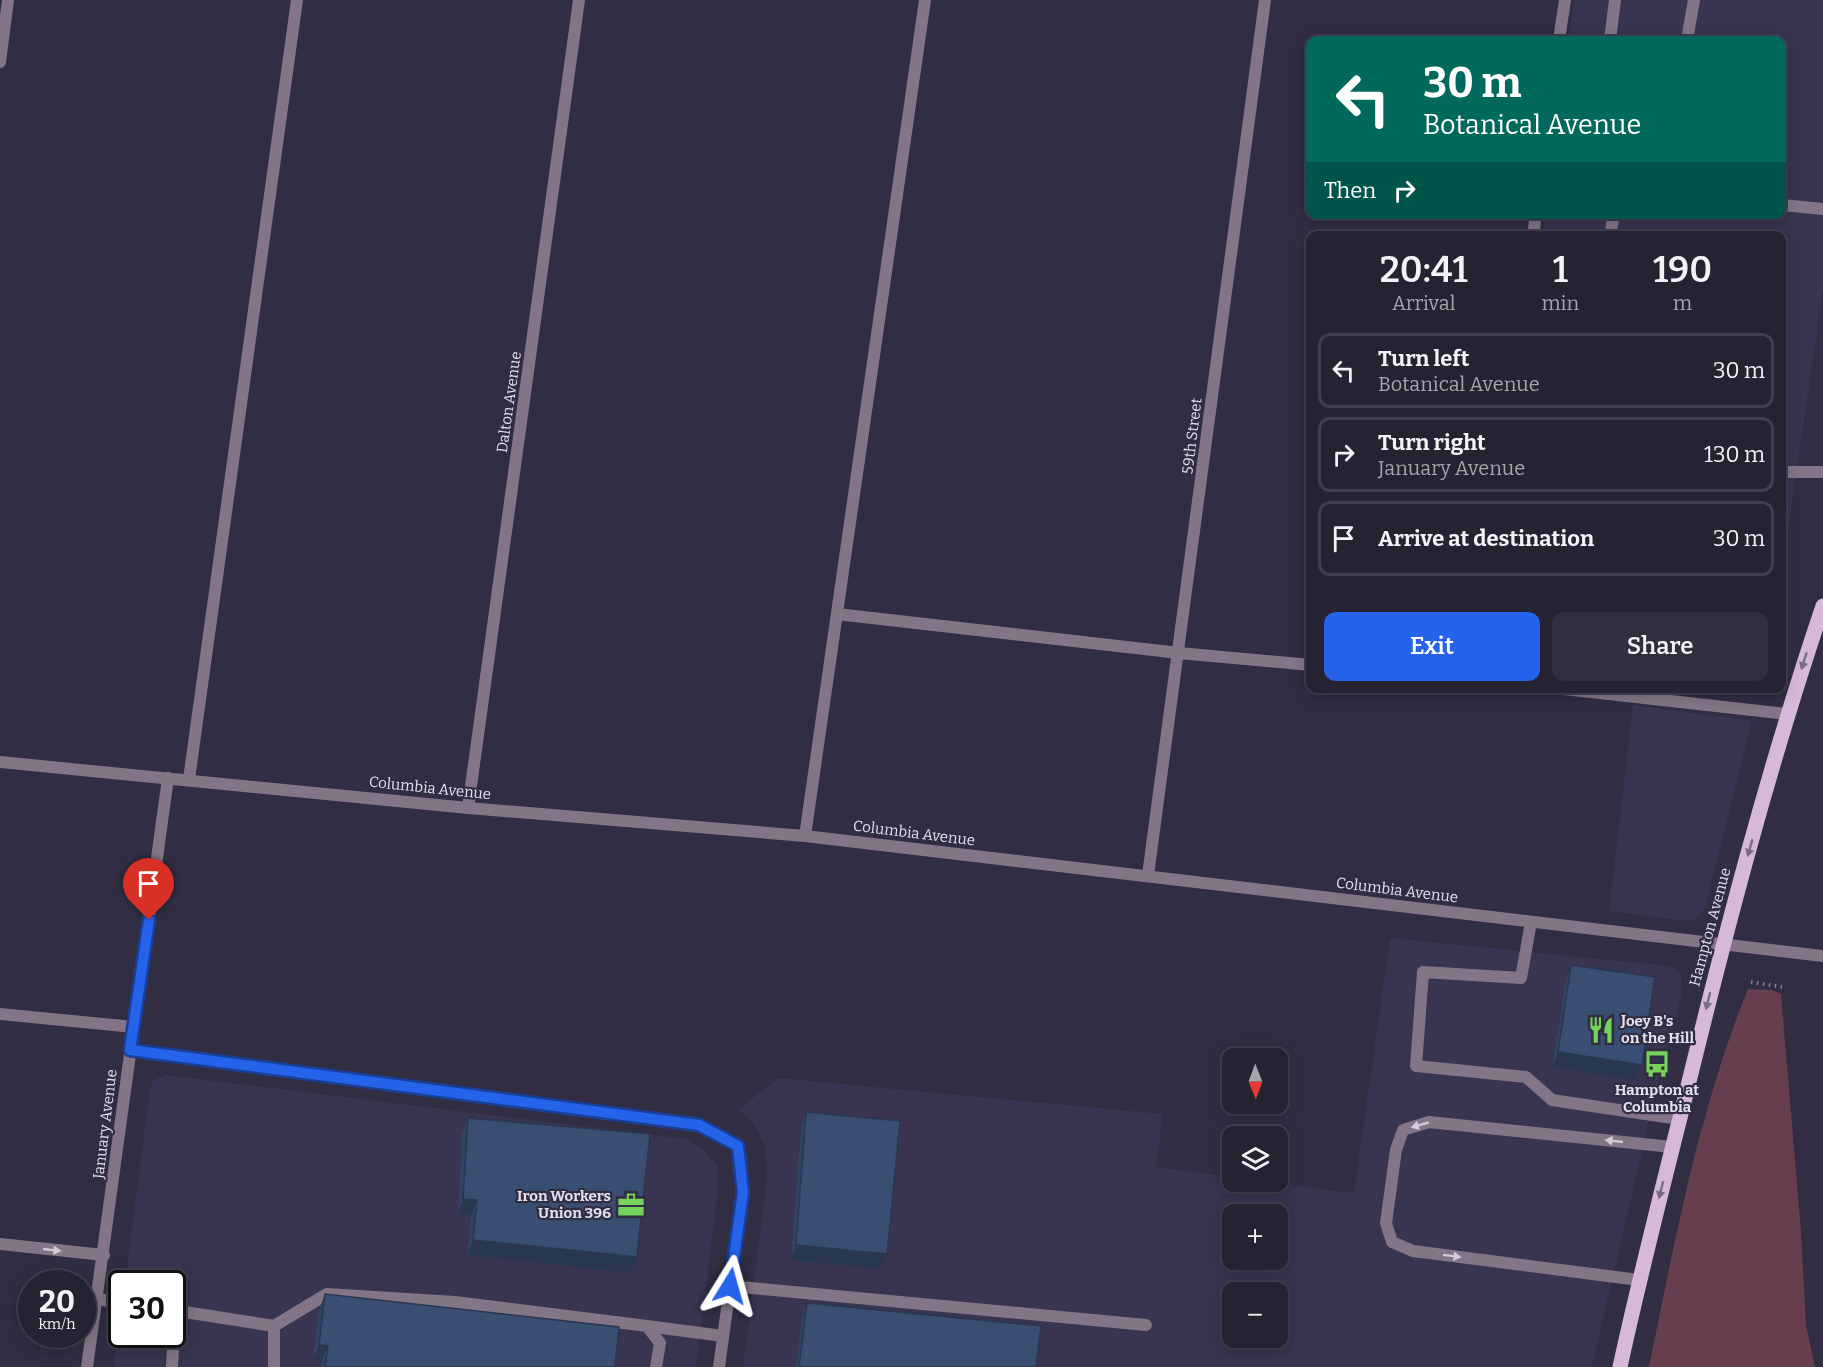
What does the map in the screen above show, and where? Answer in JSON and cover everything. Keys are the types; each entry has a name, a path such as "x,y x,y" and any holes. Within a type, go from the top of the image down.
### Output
{"main road":[{"name":"Hampton Avenue","path":"1620,1367 1639,1280 1722,944 1787,714 1823,606"}],"street":[{"path":"0,55 8,0"},
{"path":"189,779 297,0"},
{"name":"Dalton Avenue","path":"468,808 579,0"},
{"path":"805,836 925,0"},
{"name":"59th Street","path":"1148,875 1265,0"},
{"path":"1560,36 1565,0"},
{"path":"1610,36 1615,0"},
{"path":"1687,36 1694,0"},
{"path":"1786,205 1823,209"},
{"path":"1786,472 1823,472"},
{"path":"837,614 1179,653 1306,665"},
{"path":"1600,693 1787,714"},
{"name":"Columbia Avenue","path":"0,762 468,808 805,836 1823,956"},
{"name":"January Avenue","path":"87,1367 168,778"},
{"path":"1531,922 1521,978 1423,972 1416,1066 1526,1077 1552,1100 1679,1119"},
{"path":"0,1014 134,1027"},
{"path":"130,1050 699,1125 738,1146 743,1192 719,1367"},
{"path":"1639,1280 1413,1251 1392,1242 1386,1223 1396,1150 1403,1130 1429,1122 1672,1147"},
{"path":"0,1245 104,1255"},
{"path":"730,1286 1146,1325"},
{"path":"186,1313 274,1326 327,1294 455,1302 723,1336"},
{"path":"97,1299 108,1301"},
{"path":"274,1326 274,1367"},
{"path":"646,1326 660,1343 656,1367"},
{"path":"172,1367 173,1348"}],"path":[{"path":"1751,982 1782,987"}],"shaded area":[{"path":"1574,0 1823,0 1823,289 1788,532 1786,532 1786,231 1544,231 1545,219 1786,219 1786,36 1570,36"},
{"path":"1633,705 1752,721 1705,907 1700,916 1694,920 1685,921 1609,911"},
{"path":"1390,938 1670,966 1681,974 1682,992 1647,1130 1592,1367 743,1367 767,1176 765,1146 753,1122 739,1109 778,1078 1163,1114 1156,1167 1222,1176 1222,1192 1288,1192 1288,1185 1354,1193"},
{"path":"1748,989 1772,990 1781,994 1801,1232 1806,1325 1815,1367 1649,1367 1679,1223 1702,1128 1731,1034"},
{"path":"166,1075 687,1139 704,1150 718,1167 718,1192 696,1367 114,1367 116,1348 186,1348 186,1270 127,1270 152,1081"}],"building":[{"name":"Joey B's on the Hill","path":"1571,965 1655,977 1642,1065 1558,1052"},
{"path":"806,1112 900,1121 887,1254 796,1245"},
{"path":"468,1118 650,1134 637,1257 473,1240 477,1200 463,1199"},
{"path":"325,1294 619,1327 615,1367 325,1367 328,1346 319,1345"},
{"path":"807,1303 1041,1326 1036,1367 799,1367"}],"place":[{"name":"Joey B's on the Hill","path":"1601,1030"},
{"name":"Hampton at Columbia","path":"1657,1064"},
{"name":"Iron Workers Union 396","path":"631,1205"}],"route":[{"path":"149,920 130,1050 699,1125 738,1146 743,1192 730,1286"}]}
